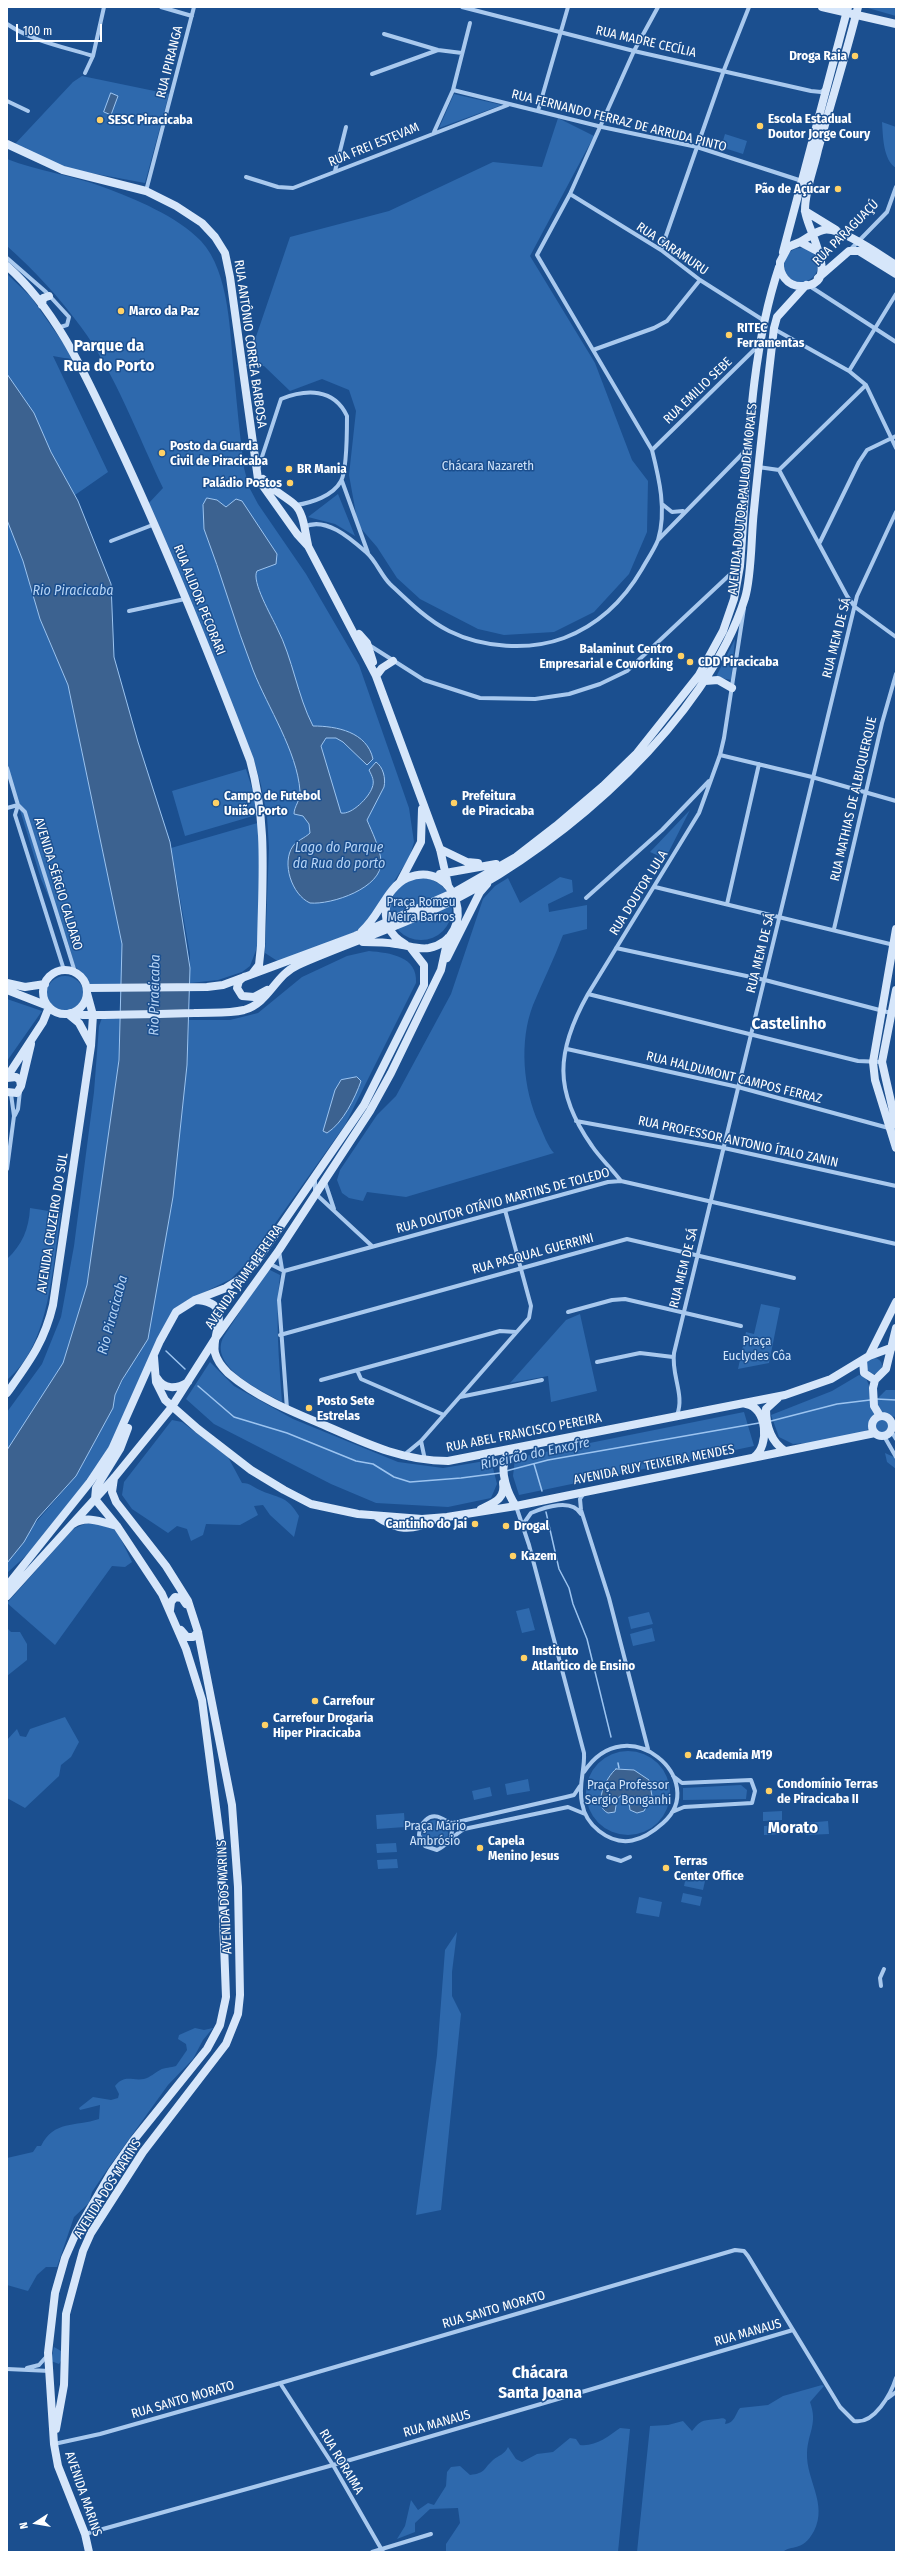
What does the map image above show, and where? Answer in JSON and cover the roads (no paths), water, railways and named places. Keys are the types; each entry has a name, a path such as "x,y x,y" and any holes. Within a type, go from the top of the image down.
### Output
{"main road":[{"path":"822,7 857,11 896,24"},
{"path":"847,10 779,267 789,282 807,285 816,279 822,266 805,210 828,112 857,11"},
{"name":"RUA ANTÔNIO CORRÊA BARBOSA","path":"7,144 63,170 146,191 173,204 202,223 215,237 225,253 244,377 253,457 258,479 288,523 308,546 376,676"},
{"path":"805,210 896,265"},
{"path":"783,252 823,230 840,232"},
{"path":"800,242 819,252"},
{"path":"849,251 859,251 896,274"},
{"name":"RUA PARAGUAÇÚ","path":"816,279 849,251"},
{"name":"RUA ALIDOR PECORARI","path":"7,266 42,305 57,328 93,394 155,524 250,760 260,800 263,832 260,946 259,965 238,984 238,991 242,996 249,998 258,996 279,981"},
{"name":"AVENIDA DOUTOR PAULO DE MORAES","path":"454,896 500,864 516,856 603,786 637,753 699,675 723,632 734,599 740,566 758,346 763,320 779,267"},
{"name":"AVENIDA DOUTOR PAULO DE MORAES","path":"87,991 110,989 207,987 248,976 388,926 496,877 520,863 556,836 605,794 638,762 706,681 728,638 746,596 758,467 774,328 777,317 807,285"},
{"path":"42,305 43,298 49,296"},
{"name":"RUA ANTÔNIO CORRÊA BARBOSA","path":"257,472 270,488 296,505 304,527 308,546"},
{"path":"283,515 286,505 296,505"},
{"path":"288,523 295,528 304,527"},
{"path":"350,624 367,643"},
{"path":"356,636 367,643"},
{"name":"RUA ANTÔNIO CORRÊA BARBOSA","path":"367,643 376,676 422,804 440,849 448,885 454,896"},
{"path":"376,676 382,668 393,661"},
{"path":"706,681 718,680 732,688"},
{"name":"RUA ANTÔNIO CORRÊA BARBOSA","path":"355,939 368,925 398,884 421,842 422,804"},
{"path":"440,849 466,862 500,864"},
{"path":"398,884 413,876 430,877 500,864"},
{"path":"430,877 448,885"},
{"path":"441,970 480,892 496,877"},
{"name":"AVENIDA JAIME PEREIRA","path":"7,1596 67,1528 114,1478 172,1408 215,1340 270,1264 315,1192 370,1111 441,970 450,935 457,920 454,896"},
{"path":"388,897 385,910 388,926"},
{"path":"355,939 430,948 465,924"},
{"name":"AVENIDA JAIME PEREIRA","path":"7,1586 90,1482 112,1449 176,1312 195,1300 226,1288 242,1278 364,1105 424,986 424,965 408,946 397,939 388,926"},
{"path":"894,1127 875,1080 873,1062 880,1010 894,946 896,929"},
{"name":"AVENIDA DOUTOR PAULO DE MORAES","path":"70,1014 111,1015 236,1012 250,1008 267,996 292,967 355,939"},
{"path":"7,990 48,1007 58,1013 70,1014 82,1006 87,991 82,979 75,972 64,970 52,974 45,984 43,996 48,1007 42,1022 7,1078"},
{"path":"7,983 25,987 45,984"},
{"path":"896,990 882,1062 894,1127 896,1148"},
{"name":"AVENIDA CRUZEIRO DO SUL","path":"8,1392 36,1352 46,1331 66,1220 91,1046 93,1015 87,991"},
{"path":"42,1022 58,1013"},
{"path":"70,1014 79,1023 91,1046"},
{"path":"21,1088 33,1037"},
{"path":"7,1078 16,1077 20,1080 21,1088"},
{"path":"8,1094 21,1088"},
{"path":"195,1300 206,1300 217,1310 220,1319 215,1340"},
{"path":"875,1380 864,1372 866,1358 896,1302"},
{"path":"880,1416 874,1406 872,1394 875,1380 881,1374 888,1362 893,1347 896,1328"},
{"name":"RUA ABEL FRANCISCO PEREIRA","path":"215,1340 214,1352 219,1362 228,1372 249,1389 287,1410 363,1443 403,1456 425,1461 448,1461 779,1396 810,1388 831,1379 866,1358"},
{"path":"866,1358 877,1352 893,1347"},
{"path":"877,1352 884,1355 888,1362"},
{"name":"AVENIDA RUY TEIXEIRA MENDES","path":"154,1357 154,1372 160,1392 172,1408 251,1470 311,1504 376,1515 436,1519 516,1506 875,1433"},
{"path":"154,1372 158,1380 164,1386 172,1388 188,1382"},
{"path":"763,1410 779,1396"},
{"path":"95,1499 96,1488 120,1449 134,1404"},
{"path":"742,1404 753,1405 763,1410"},
{"path":"753,1458 768,1440 763,1410"},
{"path":"880,1416 886,1416 893,1425 884,1436 875,1433 872,1422 880,1416"},
{"path":"768,1440 785,1451"},
{"path":"502,1466 506,1457 510,1454 526,1450 534,1444"},
{"path":"489,1453 497,1458 502,1466 505,1488 516,1506"},
{"name":"AVENIDA DOS MARINS","path":"54,2444 64,2385 66,2314 70,2292 83,2251 91,2234 143,2152 218,2058 233,2028 238,2014 240,1995 238,1887 229,1790 198,1632 194,1616 188,1602 166,1566 116,1502 112,1492 114,1478"},
{"path":"473,1513 499,1499 505,1488"},
{"name":"AVENIDA DOS MARINS","path":"54,2444 48,2353 55,2293 70,2244 112,2171 137,2136 207,2049 220,2025 226,1997 218,1814 202,1700 178,1626 154,1580 117,1526 95,1499"},
{"path":"67,1528 85,1520 95,1520 117,1526"},
{"path":"170,1611 171,1602 177,1597 182,1598 194,1616"},
{"path":"178,1626 187,1637 193,1637 198,1632"},
{"path":"211,1772 218,1789 229,1790"},
{"path":"221,1864 236,1863"},
{"path":"222,1886 238,1887"},
{"path":"48,2353 55,2340 64,2344"},
{"path":"50,2371 64,2366"},
{"name":"AVENIDA MARINS","path":"54,2444 58,2466 85,2534 89,2552"}],"street":[{"path":"85,73 93,56 104,7"},
{"path":"161,7 192,16"},
{"name":"RUA IPIRANGA","path":"146,191 194,7"},
{"name":"RUA MADRE CECÍLIA","path":"462,7 477,9 634,51 724,70 811,91 820,92 826,88"},
{"path":"538,111 568,7"},
{"path":"657,541 662,504 659,477 652,450 537,255 570,194 602,127 634,51 658,7"},
{"path":"661,250 724,70 749,7"},
{"path":"434,132 453,90 470,23"},
{"path":"7,24 30,36 93,56"},
{"path":"384,34 438,50 462,53"},
{"path":"372,74 438,50"},
{"name":"RUA FERNANDO FERRAZ DE ARRUDA PINTO","path":"453,90 493,99 508,105 602,127 697,147 802,181"},
{"path":"7,101 28,111"},
{"name":"RUA FREI ESTEVAM","path":"246,177 278,187 293,188 434,132 508,105"},
{"path":"335,171 346,127"},
{"path":"894,204 896,187"},
{"name":"RUA CARAMURU","path":"570,194 661,250 700,280 763,320"},
{"name":"RUA PARAGUAÇÚ","path":"849,251 894,204"},
{"path":"7,258 49,296 68,317 67,325 57,328"},
{"path":"593,350 654,328 667,321 700,280"},
{"path":"807,285 876,327 896,342"},
{"path":"849,371 896,294"},
{"path":"774,328 849,371 866,385 894,437 896,448"},
{"name":"RUA EMILIO SEBE","path":"652,450 758,346"},
{"path":"779,470 866,385"},
{"path":"257,472 281,400 293,395 318,392 331,397 347,416 342,481 368,554 378,570 416,609 448,630 469,639 493,644 525,646 551,642 575,634 608,612 636,580 657,541 750,446"},
{"path":"820,542 859,462 867,450 894,437"},
{"path":"758,467 779,470"},
{"path":"779,470 820,542 847,596 855,607 896,637"},
{"path":"296,505 319,499 334,489 342,481"},
{"path":"662,504 672,512 686,510"},
{"name":"RUA MEM DE SÁ","path":"677,1416 681,1405 673,1357 765,980 812,777 857,596 896,512"},
{"path":"304,527 319,523 335,529 368,554"},
{"path":"111,541 155,524"},
{"path":"367,643 424,680 480,698 535,699 569,694 600,684 627,671 740,566"},
{"name":"RUA DOUTOR LULA","path":"621,1181 593,1148 576,1121 566,1098 562,1072 575,1018 588,994 699,813 720,756 746,596"},
{"path":"129,611 185,599"},
{"name":"RUA MATHIAS DE ALBUQUERQUE","path":"834,929 882,723 896,674"},
{"path":"720,756 812,777 896,801"},
{"path":"727,904 760,764"},
{"name":"AVENIDA SÉRGIO CALDARO","path":"7,768 18,804 25,812 75,972"},
{"path":"586,898 662,830 711,779"},
{"path":"7,808 18,804"},
{"name":"AVENIDA SÉRGIO CALDARO","path":"18,804 15,815 64,970"},
{"path":"655,887 834,929 894,946"},
{"path":"616,948 765,980 891,1013"},
{"path":"588,994 858,1061 882,1062"},
{"name":"RUA HALDUMONT CAMPOS FERRAZ","path":"567,1049 738,1087 894,1127"},
{"path":"7,1168 14,1116 18,1109 21,1088"},
{"path":"8,1094 14,1116"},
{"name":"RUA PROFESSOR ANTONIO ÍTALO ZANIN","path":"576,1121 724,1148 896,1186"},
{"path":"315,1176 315,1192 372,1246"},
{"path":"324,1179 334,1210"},
{"name":"RUA DOUTOR OTÁVIO MARTINS DE TOLEDO","path":"283,1270 608,1182 621,1181 896,1244"},
{"path":"403,1456 421,1441 516,1332 531,1312 505,1210"},
{"name":"RUA PASQUAL GUERRINI","path":"280,1335 626,1239 794,1278"},
{"path":"279,1250 283,1270 279,1300 280,1335 287,1410"},
{"path":"270,1264 283,1270"},
{"path":"568,1312 612,1300 625,1299 741,1326"},
{"path":"321,1380 500,1331 516,1332"},
{"path":"597,1362 640,1353 673,1357"},
{"path":"356,1370 361,1379 444,1415"},
{"path":"460,1397 542,1380"},
{"path":"681,1405 691,1413"},
{"path":"893,1425 896,1439"},
{"path":"884,1436 896,1457"},
{"path":"421,1441 425,1461"},
{"path":"585,1491 580,1502 584,1520 612,1610 648,1749"},
{"path":"524,1523 531,1513 564,1504 576,1508 584,1520"},
{"path":"448,1823 574,1794 580,1785 584,1772 584,1753 524,1523 516,1506"},
{"path":"584,1772 596,1756 611,1748 628,1745 648,1749 665,1763 673,1775 682,1783 751,1780 755,1792 752,1803 684,1807 672,1812"},
{"path":"580,1785 581,1802 593,1826 607,1837 627,1842 653,1832 667,1820 672,1812 677,1792 673,1775"},
{"path":"451,1840 452,1831 448,1823 438,1817 430,1817 423,1822 419,1835 422,1843 429,1848 437,1850 445,1846 464,1830 568,1808 586,1814"},
{"path":"608,1857 621,1861 630,1857"},
{"path":"881,1986 880,1978 884,1969"},
{"name":"RUA SANTO MORATO","path":"54,2444 100,2434 280,2383 735,2250 744,2251 748,2256 840,2406 854,2420 866,2420 886,2399"},
{"name":"RUA MANAUS","path":"85,2534 333,2465 793,2330"},
{"path":"22,2369 40,2365 48,2353"},
{"path":"7,2369 50,2371"},
{"path":"886,2399 896,2378"},
{"name":"RUA RORAIMA","path":"280,2383 333,2465 382,2551"},
{"path":"886,2399 896,2392"},
{"path":"372,2552 382,2551 430,2534"}],"water":[{"path":"111,93 118,96 111,115 104,112"},
{"name":"Rio Piracicaba","path":"7,374 34,413 51,452 78,501 111,584 114,657 138,742 170,842 190,968 187,1065 173,1197 148,1339 122,1380 115,1395 113,1408 76,1476 37,1519 24,1542 7,1563 7,1450 63,1363 87,1285 119,1060 122,944 68,685 40,619 23,561 7,520"},
{"name":"Lago do Parque da Rua do porto","path":"207,498 217,500 226,507 236,499 242,501 277,554 276,564 257,571 257,583 259,591 287,652 303,702 313,726 332,727 350,732 364,742 370,750 373,759 367,765 343,742 336,738 326,738 321,746 341,813 350,811 360,805 370,792 373,779 369,770 376,762 383,773 385,780 384,787 367,820 379,851 381,861 379,871 374,879 365,887 342,898 319,903 310,903 298,893 290,878 288,861 290,853 294,844 310,833 309,824 303,816 294,814 300,791 294,761 253,670 204,529 203,505"},
{"path":"357,1077 361,1081 348,1110 333,1129 327,1133 323,1131 335,1090 341,1080"},
{"path":"616,1769 634,1770 649,1780 652,1796 644,1811 637,1813 630,1810 628,1796 623,1794 617,1799 615,1812 608,1813 603,1809 601,1804 602,1791 608,1778"}],"waterway":[{"path":"166,1351 185,1369"},
{"name":"Ribeirão do Enxofre","path":"198,1386 234,1417 287,1433 356,1461 373,1464 394,1477 410,1482 500,1473"},
{"name":"Ribeirão do Enxofre","path":"876,1399 896,1400"},
{"name":"Ribeirão do Enxofre","path":"771,1421 837,1404 870,1400"},
{"name":"Ribeirão do Enxofre","path":"506,1471 548,1460 759,1423"},
{"path":"534,1464 542,1491"},
{"path":"546,1512 559,1569 569,1588 573,1604 587,1639 611,1737"},
{"path":"618,1763 619,1768"}],"place":[{"name":"Droga Raia","path":"855,56"},
{"name":"SESC Piracicaba","path":"100,120"},
{"name":"Escola Estadual Doutor Jorge Coury","path":"760,126"},
{"name":"Pão de Açúcar","path":"838,189"},
{"name":"Marco da Paz","path":"121,311"},
{"name":"RITEC Ferramentas","path":"729,335"},
{"name":"Posto da Guarda Civil de Piracicaba","path":"162,453"},
{"name":"BR Mania","path":"289,469"},
{"name":"Paládio Postos","path":"290,483"},
{"name":"Balaminut Centro Empresarial e Coworking","path":"681,656"},
{"name":"CDD Piracicaba","path":"690,662"},
{"name":"Campo de Futebol União Porto","path":"216,803"},
{"name":"Prefeitura de Piracicaba","path":"454,803"},
{"name":"Posto Sete Estrelas","path":"309,1408"},
{"name":"Cantinho do Jai","path":"475,1524"},
{"name":"Drogal","path":"506,1526"},
{"name":"Kazem","path":"513,1556"},
{"name":"Instituto Atlantico de Ensino","path":"524,1658"},
{"name":"Carrefour","path":"315,1701"},
{"name":"Carrefour Drogaria Hiper Piracicaba","path":"265,1725"},
{"name":"Academia M19","path":"688,1755"},
{"name":"Condomínio Terras de Piracicaba II","path":"769,1791"},
{"name":"Capela Menino Jesus","path":"480,1848"},
{"name":"Terras Center Office","path":"666,1868"}],"district":[{"name":"Parque da Rua do Porto","path":"109,356"},
{"name":"Castelinho","path":"789,1024"},
{"name":"Morato","path":"793,1828"},
{"name":"Chácara Santa Joana","path":"540,2383"}],"park label":[{"name":"Chácara Nazareth","path":"488,466"},
{"name":"Praça Romeu Meira Barros","path":"421,910"},
{"name":"Praça Euclydes Côa","path":"757,1348"},
{"name":"Praça Professor Sergio Bonganhi","path":"628,1792"},
{"name":"Praça Mário Ambrósio","path":"435,1834"}]}
